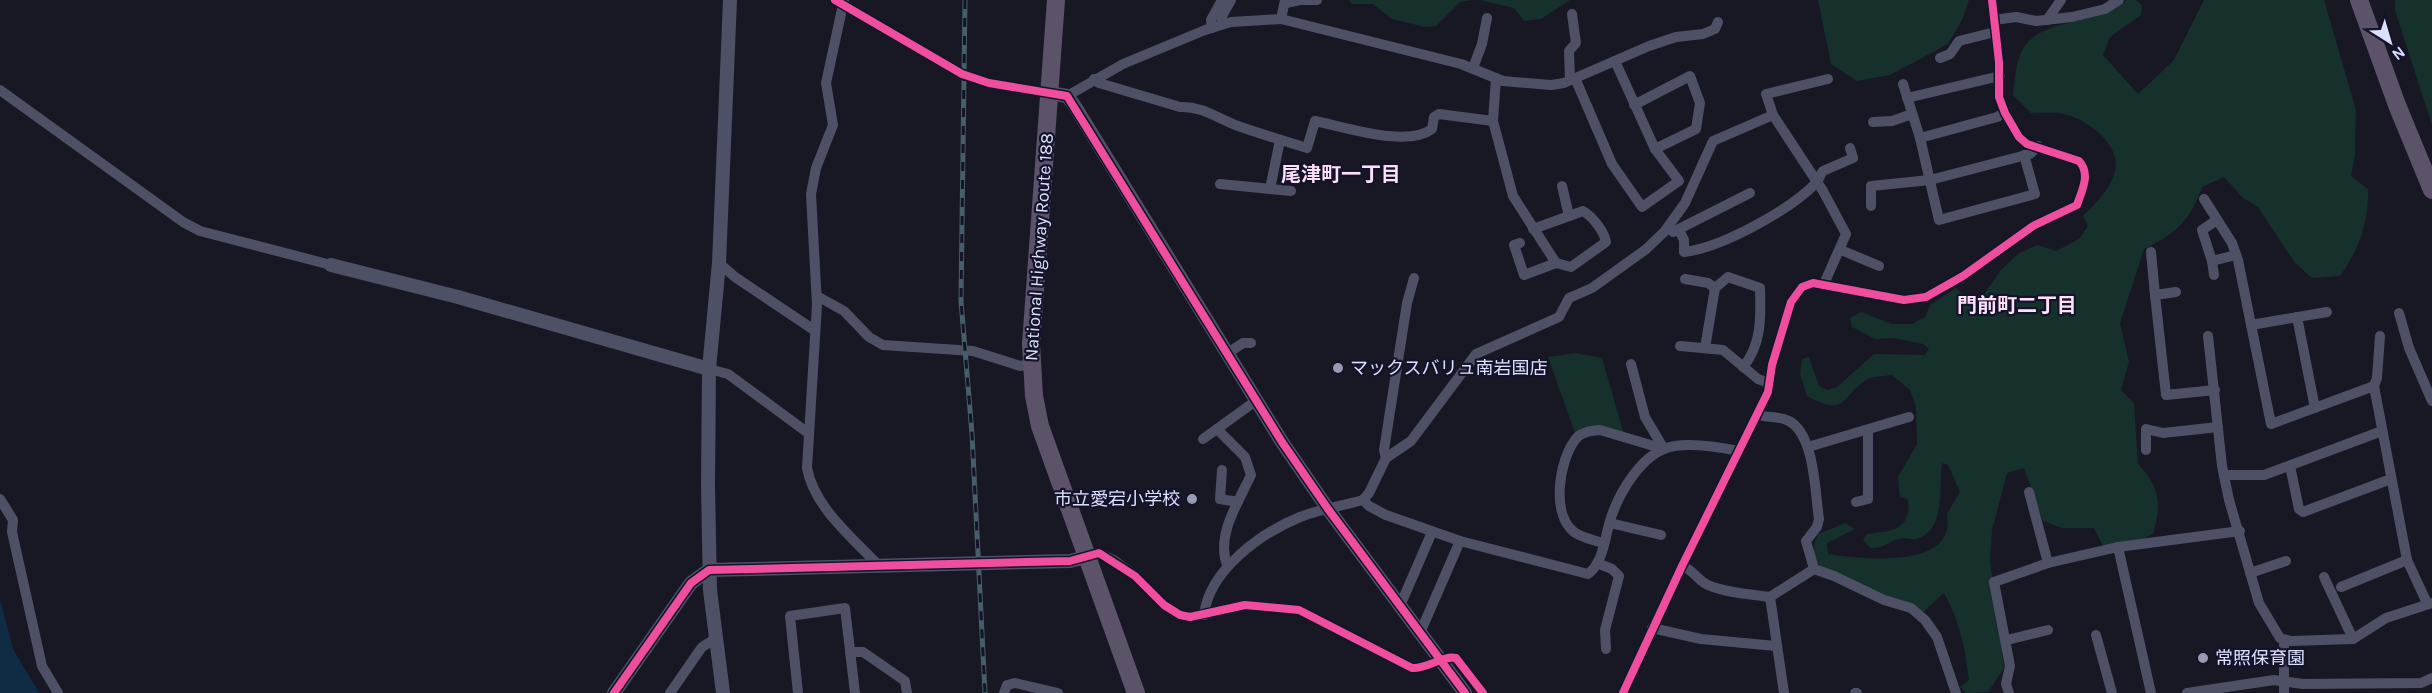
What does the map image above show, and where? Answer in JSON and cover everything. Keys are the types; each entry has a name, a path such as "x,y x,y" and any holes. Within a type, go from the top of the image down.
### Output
{"highway":[{"name":"National Highway Route 188","path":"1056,0 1058,94 1031,364 1040,426 1136,693"},
{"path":"2359,0 2393,95 2432,190"}],"street":[{"path":"723,693 715,639 709,570 709,369 718,263 730,0"},
{"path":"1217,26 1211,20 1222,0"},
{"path":"1217,26 1231,0"},
{"path":"1281,19 1285,1 1317,0"},
{"path":"1623,693 1652,628 1757,414 1769,383 1791,302 1803,287 1813,283 1904,300 1926,297 1963,276 2025,231 2077,205 2084,186 2086,172 2084,165 2079,161 2027,144 2019,137 2005,113 1999,97 2000,76 1992,0"},
{"path":"2047,20 2061,0"},
{"path":"1994,20 2016,17 2036,21 2047,20 2105,9 2119,0"},
{"path":"878,565 819,501 811,486 807,468 817,296 811,194 816,168 833,124 826,83 840,2 962,74 989,83 1058,94 1094,80 1123,64 1217,26 1281,19 1473,68 1496,78 1551,85 1573,79 1676,37 1703,34 1715,28 1718,22"},
{"path":"1572,14 1576,43 1569,51 1573,79 1612,164 1642,207 1679,180 1655,149 1615,61"},
{"path":"1473,68 1482,44 1487,18"},
{"path":"1940,58 1950,54 1959,41 1995,32"},
{"path":"1634,105 1690,76 1700,103 1696,129 1655,149"},
{"path":"1907,98 2000,76"},
{"path":"1496,78 1493,121 1513,196 1556,263"},
{"path":"1824,284 1841,250 1846,234 1773,115 1766,94 1828,79"},
{"path":"1094,80 1180,107 1192,106 1306,148 1315,121 1395,137 1410,137 1432,129 1434,117 1439,114 1493,121"},
{"path":"1903,84 1920,138 1939,220 2035,194 2024,155"},
{"path":"0,90 183,222 200,231 458,297 728,374 808,433"},
{"path":"1058,94 1328,509 1465,693"},
{"path":"1920,138 2005,113"},
{"path":"1874,122 1892,121 1912,114"},
{"path":"1204,615 1218,576 1227,565 1280,527 1298,518 1363,500 1370,493 1386,458 1411,441 1476,354 1559,317 1569,298 1592,288 1645,250 1662,234 1685,203 1713,141 1773,115"},
{"path":"1270,189 1280,140"},
{"path":"1871,206 1871,186 1930,180 2024,155 2038,146"},
{"path":"1678,230 1684,240 1684,252 1702,250 1767,220 1816,183 1823,171 1853,158 1850,148"},
{"path":"1220,184 1291,191"},
{"path":"1562,186 1569,216"},
{"path":"1662,234 1678,230 1750,193"},
{"path":"2204,199 2232,243 2236,255 2271,424 2374,386"},
{"path":"1520,243 1514,245 1524,275 1556,263 1572,267 1606,242 1605,236 1583,211 1533,229"},
{"path":"2214,275 2202,230 2217,220"},
{"path":"1841,250 1879,266"},
{"path":"2151,252 2166,395 2215,390"},
{"path":"2212,261 2236,255"},
{"path":"718,263 814,330"},
{"path":"1705,348 1715,288 1728,277 1760,288 1761,324 1748,361 1743,367"},
{"path":"1386,458 1384,450 1406,313 1414,278"},
{"path":"1685,279 1708,283 1715,288"},
{"path":"2155,295 2176,292"},
{"path":"817,296 844,311 869,337 883,345 973,351 1020,366 1031,364"},
{"path":"2251,325 2327,312"},
{"path":"2399,313 2409,348 2432,401"},
{"path":"2297,317 2315,408"},
{"path":"2208,336 2224,475 2250,573 2266,618 2280,638 2284,640 2353,639 2386,618 2430,603 2407,560 2382,431 2374,386 2378,378 2380,336"},
{"path":"1228,353 1243,344 1251,343"},
{"path":"1680,346 1723,350 1758,379 1769,383"},
{"path":"1631,364 1646,417 1664,449"},
{"path":"1203,439 1257,400"},
{"path":"1757,414 1765,418 1775,416 1796,426 1808,447 1819,519 1817,528 1806,541 1814,569"},
{"path":"1808,447 1842,435 1868,431 1909,417"},
{"path":"2146,450 2146,429 2163,434 2218,427"},
{"path":"1217,429 1245,457 1251,475 1225,533 1223,547 1227,565"},
{"path":"1604,544 1575,532 1563,513 1560,477 1575,440 1582,434 1600,430 1664,449 1701,446 1739,451"},
{"path":"1856,502 1868,499 1868,431"},
{"path":"2224,475 2256,477 2382,431"},
{"path":"1363,500 1386,515 1432,532 1497,552 1534,558 1578,573 1588,574 1597,563 1617,498 1631,477 1664,449"},
{"path":"2290,466 2299,509 2302,512 2391,479"},
{"path":"1222,470 1220,499 1238,502"},
{"path":"2029,492 2048,563"},
{"path":"0,499 13,520 12,532 42,666 58,693"},
{"path":"1610,523 1661,535"},
{"path":"2009,693 2006,684 2010,666 2007,640 1994,582 2048,563 2118,547 2240,531"},
{"path":"1398,604 1403,600 1432,532"},
{"path":"1420,633 1460,541"},
{"path":"2118,547 2151,693"},
{"path":"614,693 691,583 709,570 1070,561 1099,554 1115,561 1135,576 1164,605 1180,615 1190,617 1245,606 1299,610 1412,668 1422,669 1441,662 1449,656 1456,658 1483,693"},
{"path":"2341,587 2407,560"},
{"path":"2250,573 2286,561"},
{"path":"1597,563 1612,569 1619,576 1605,630 1605,649"},
{"path":"1682,566 1694,570 1701,581 1710,586 1770,597 1814,569"},
{"path":"1814,569 1884,600 1911,608 1925,620 1936,638 1956,693"},
{"path":"2324,577 2353,639"},
{"path":"1770,597 1785,693"},
{"path":"798,693 790,616 844,608 855,693"},
{"path":"1652,628 1701,639 1776,646"},
{"path":"2007,640 2048,630"},
{"path":"2096,635 2112,693"},
{"path":"670,693 702,646 715,639"},
{"path":"2284,640 2284,688"},
{"path":"850,652 863,652 905,681 907,693"},
{"path":"2187,693 2260,682 2284,688 2421,683 2432,678"},
{"path":"678,681 682,693"},
{"path":"1004,693 1007,685 1015,682 1056,693"}],"green space":[{"path":"1349,0 1473,0 1460,2 1436,26 1425,27 1392,19 1373,4 1352,4"},
{"path":"1480,0 1570,0 1541,19 1524,21 1514,8"},
{"path":"1818,0 1969,0 1962,20 1948,44 1890,75 1857,81 1831,64"},
{"path":"2127,0 2136,0 2142,5 2141,15 2110,37 2103,55 2138,94 2174,60 2204,0 2324,0 2356,110 2355,154 2351,176 2368,189 2365,224 2353,256 2340,276 2312,278 2295,263 2258,207 2243,198 2224,177 2202,187 2187,218 2165,238 2144,249 2120,323 2129,362 2121,390 2134,403 2138,464 2151,480 2157,496 2158,514 2153,534 2138,542 2104,548 2094,528 2062,528 2043,521 2024,468 2007,473 1992,530 1990,561 2004,668 1988,692 1966,693 1960,687 1969,680 1964,646 1954,614 1944,593 1923,612 1822,569 1814,552 1818,534 1845,523 1855,529 1827,543 1828,554 1882,559 1922,553 1937,545 1946,532 1947,514 1960,492 1948,465 1942,463 1939,507 1933,527 1916,539 1902,538 1880,547 1871,548 1863,540 1867,534 1891,530 1907,518 1908,499 1900,497 1898,477 1917,444 1916,406 1910,390 1892,375 1868,379 1838,405 1821,402 1807,396 1800,374 1802,359 1809,357 1819,386 1828,390 1837,387 1874,354 1925,355 1929,349 1923,344 1893,338 1875,339 1852,327 1850,318 1861,312 1892,324 1912,324 1925,317 1930,305 1956,288 1967,299 1984,294 2001,270 2019,253 2038,245 2056,251 2079,239 2088,226 2083,216 2102,196 2113,178 2116,161 2113,151 2099,133 2079,119 2059,113 2031,113 2013,95 2016,68 2021,53 2029,41 2040,33 2114,9"},
{"path":"2395,0 2432,0 2432,125 2395,10"},
{"path":"1576,353 1602,358 1624,435 1575,433 1548,357"}],"water":[{"path":"0,599 13,649 39,693 0,693"}],"railway":[{"path":"965,0 961,301 972,434 985,693"}],"cycle path":[{"path":"835,0 962,74 989,83 1067,96 1282,442 1328,509 1465,693"},
{"path":"1623,693 1682,566 1768,392 1772,365 1791,302 1802,287 1813,283 1904,300 1926,297 1963,276 2033,226 2077,205 2085,177 2083,166 2079,161 2027,144 2019,137 2005,113 1999,97 1999,62 1992,0"},
{"path":"614,693 691,583 709,570 1070,561 1099,553 1135,576 1164,605 1180,615 1190,617 1245,605 1299,610 1412,668 1445,658 1456,658 1483,693"}],"place":[{"name":"マックスバリュ南岩国店","path":"1338,368"},
{"name":"市立愛宕小学校","path":"1192,499"},
{"name":"常照保育園","path":"2203,658"}],"district":[{"name":"尾津町一丁目","path":"1341,174"},
{"name":"門前町二丁目","path":"2017,305"}]}
